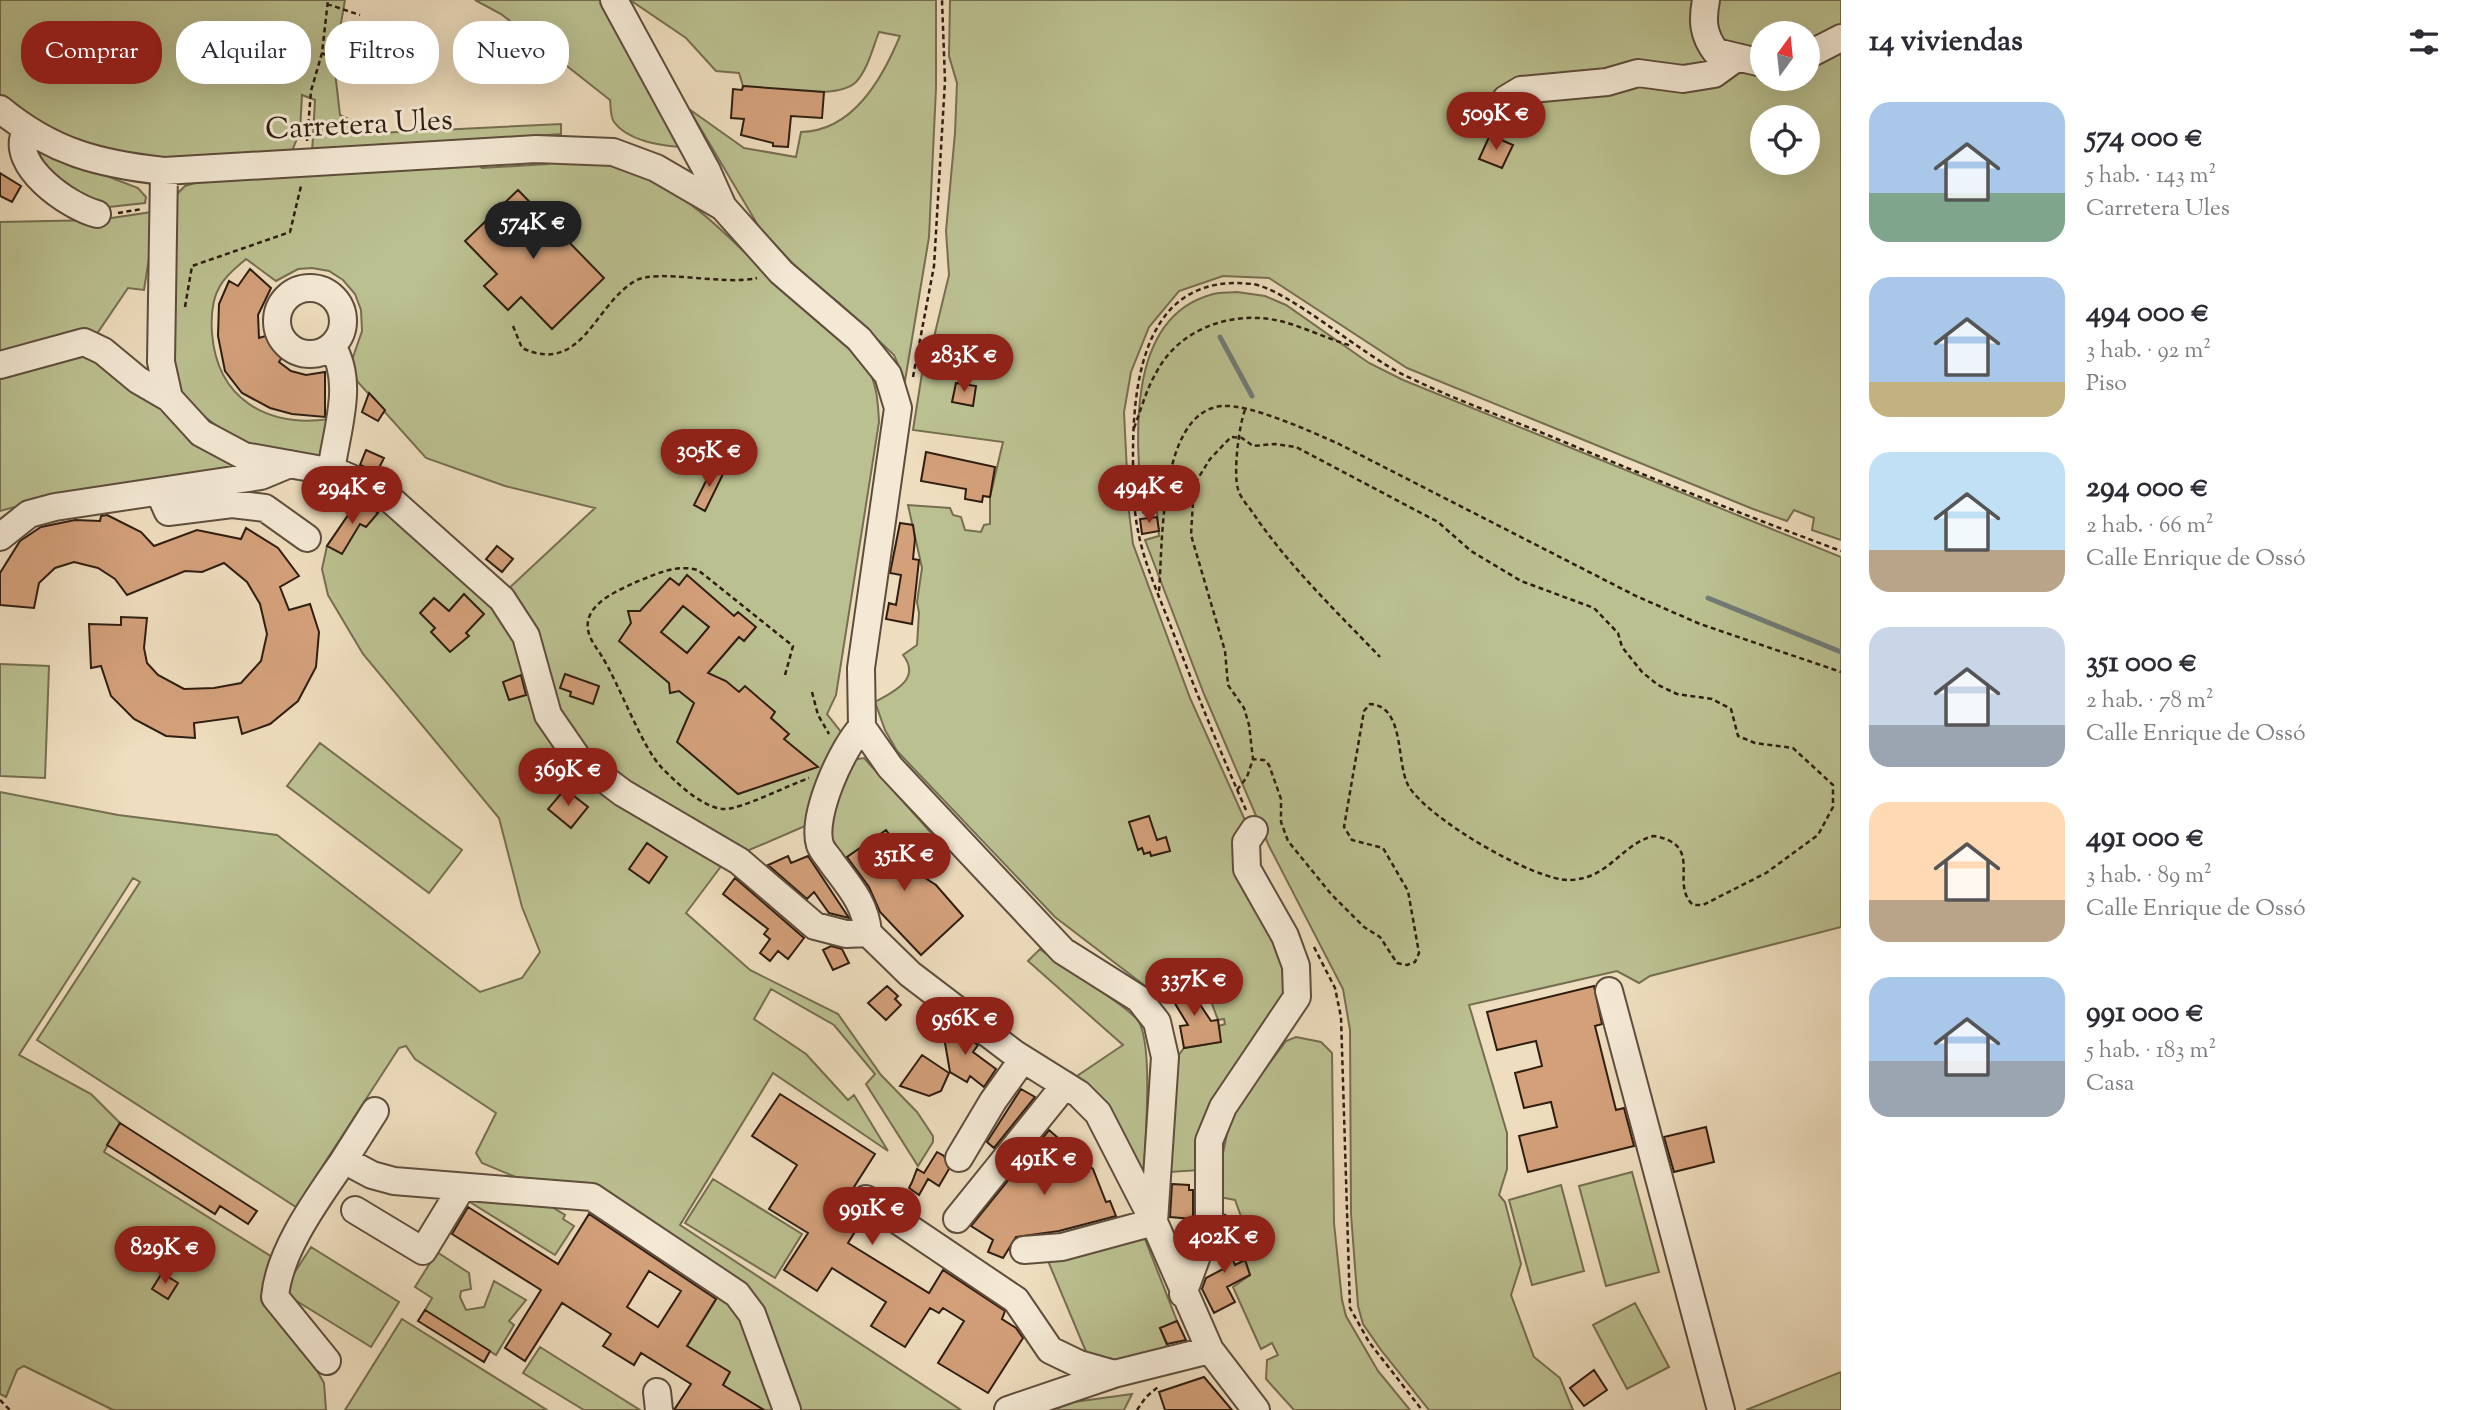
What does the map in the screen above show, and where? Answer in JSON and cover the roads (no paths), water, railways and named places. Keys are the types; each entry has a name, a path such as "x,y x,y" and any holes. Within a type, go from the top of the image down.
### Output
{"street":[{"path":"614,0 708,171 723,207 781,272 859,339 888,375 898,408 861,668 862,727 890,767 1063,951 1139,999 1157,1023 1165,1057 1154,1222"},
{"path":"1706,0 1703,19 1707,40 1716,52 1750,61"},
{"path":"1820,49 1841,38"},
{"path":"1506,99 1521,90 1607,82 1637,73 1683,79 1714,74 1736,58"},
{"name":"Carretera Ules","path":"0,109 26,131 91,160 164,171 536,149 613,152 656,168 723,207"},
{"path":"26,131 22,138 23,150 35,173 79,210 97,214"},
{"path":"164,171 161,362 169,398"},
{"path":"0,365 84,342 103,351 138,380 169,398 201,433 244,456 331,471 381,491 502,600 526,636 548,715 579,760 623,793 739,861 816,926 846,934 868,933"},
{"path":"331,471 344,386 342,369 332,346"},
{"path":"0,537 29,514 55,507 261,477 290,464"},
{"path":"159,492 169,512 232,504 265,508 307,538"},
{"path":"862,727 849,740 829,785 822,813 820,844 867,913 868,933 910,974 1023,1059 1065,1085 1098,1113 1154,1222 1183,1294 1210,1350 1245,1406"},
{"path":"1183,1294 1209,1223 1209,1141 1223,1107 1297,997 1296,966 1285,936 1247,869 1246,842 1254,830"},
{"path":"1609,991 1721,1410"},
{"path":"959,1158 993,1101 1023,1059"},
{"path":"957,1219 1065,1085"},
{"path":"327,1361 275,1297 276,1282 306,1217 375,1111"},
{"path":"344,1160 372,1175 394,1181 592,1197 706,1270 737,1294 752,1314 787,1410"},
{"path":"355,1210 423,1251 462,1187"},
{"path":"866,1199 1016,1300 1050,1350 1079,1364 1114,1374"},
{"path":"1024,1250 1073,1244 1154,1222"},
{"path":"1008,1410 1114,1374 1210,1350"}],"waterway":[{"path":"1220,337 1252,396"},
{"path":"1708,598 1841,652"}]}
